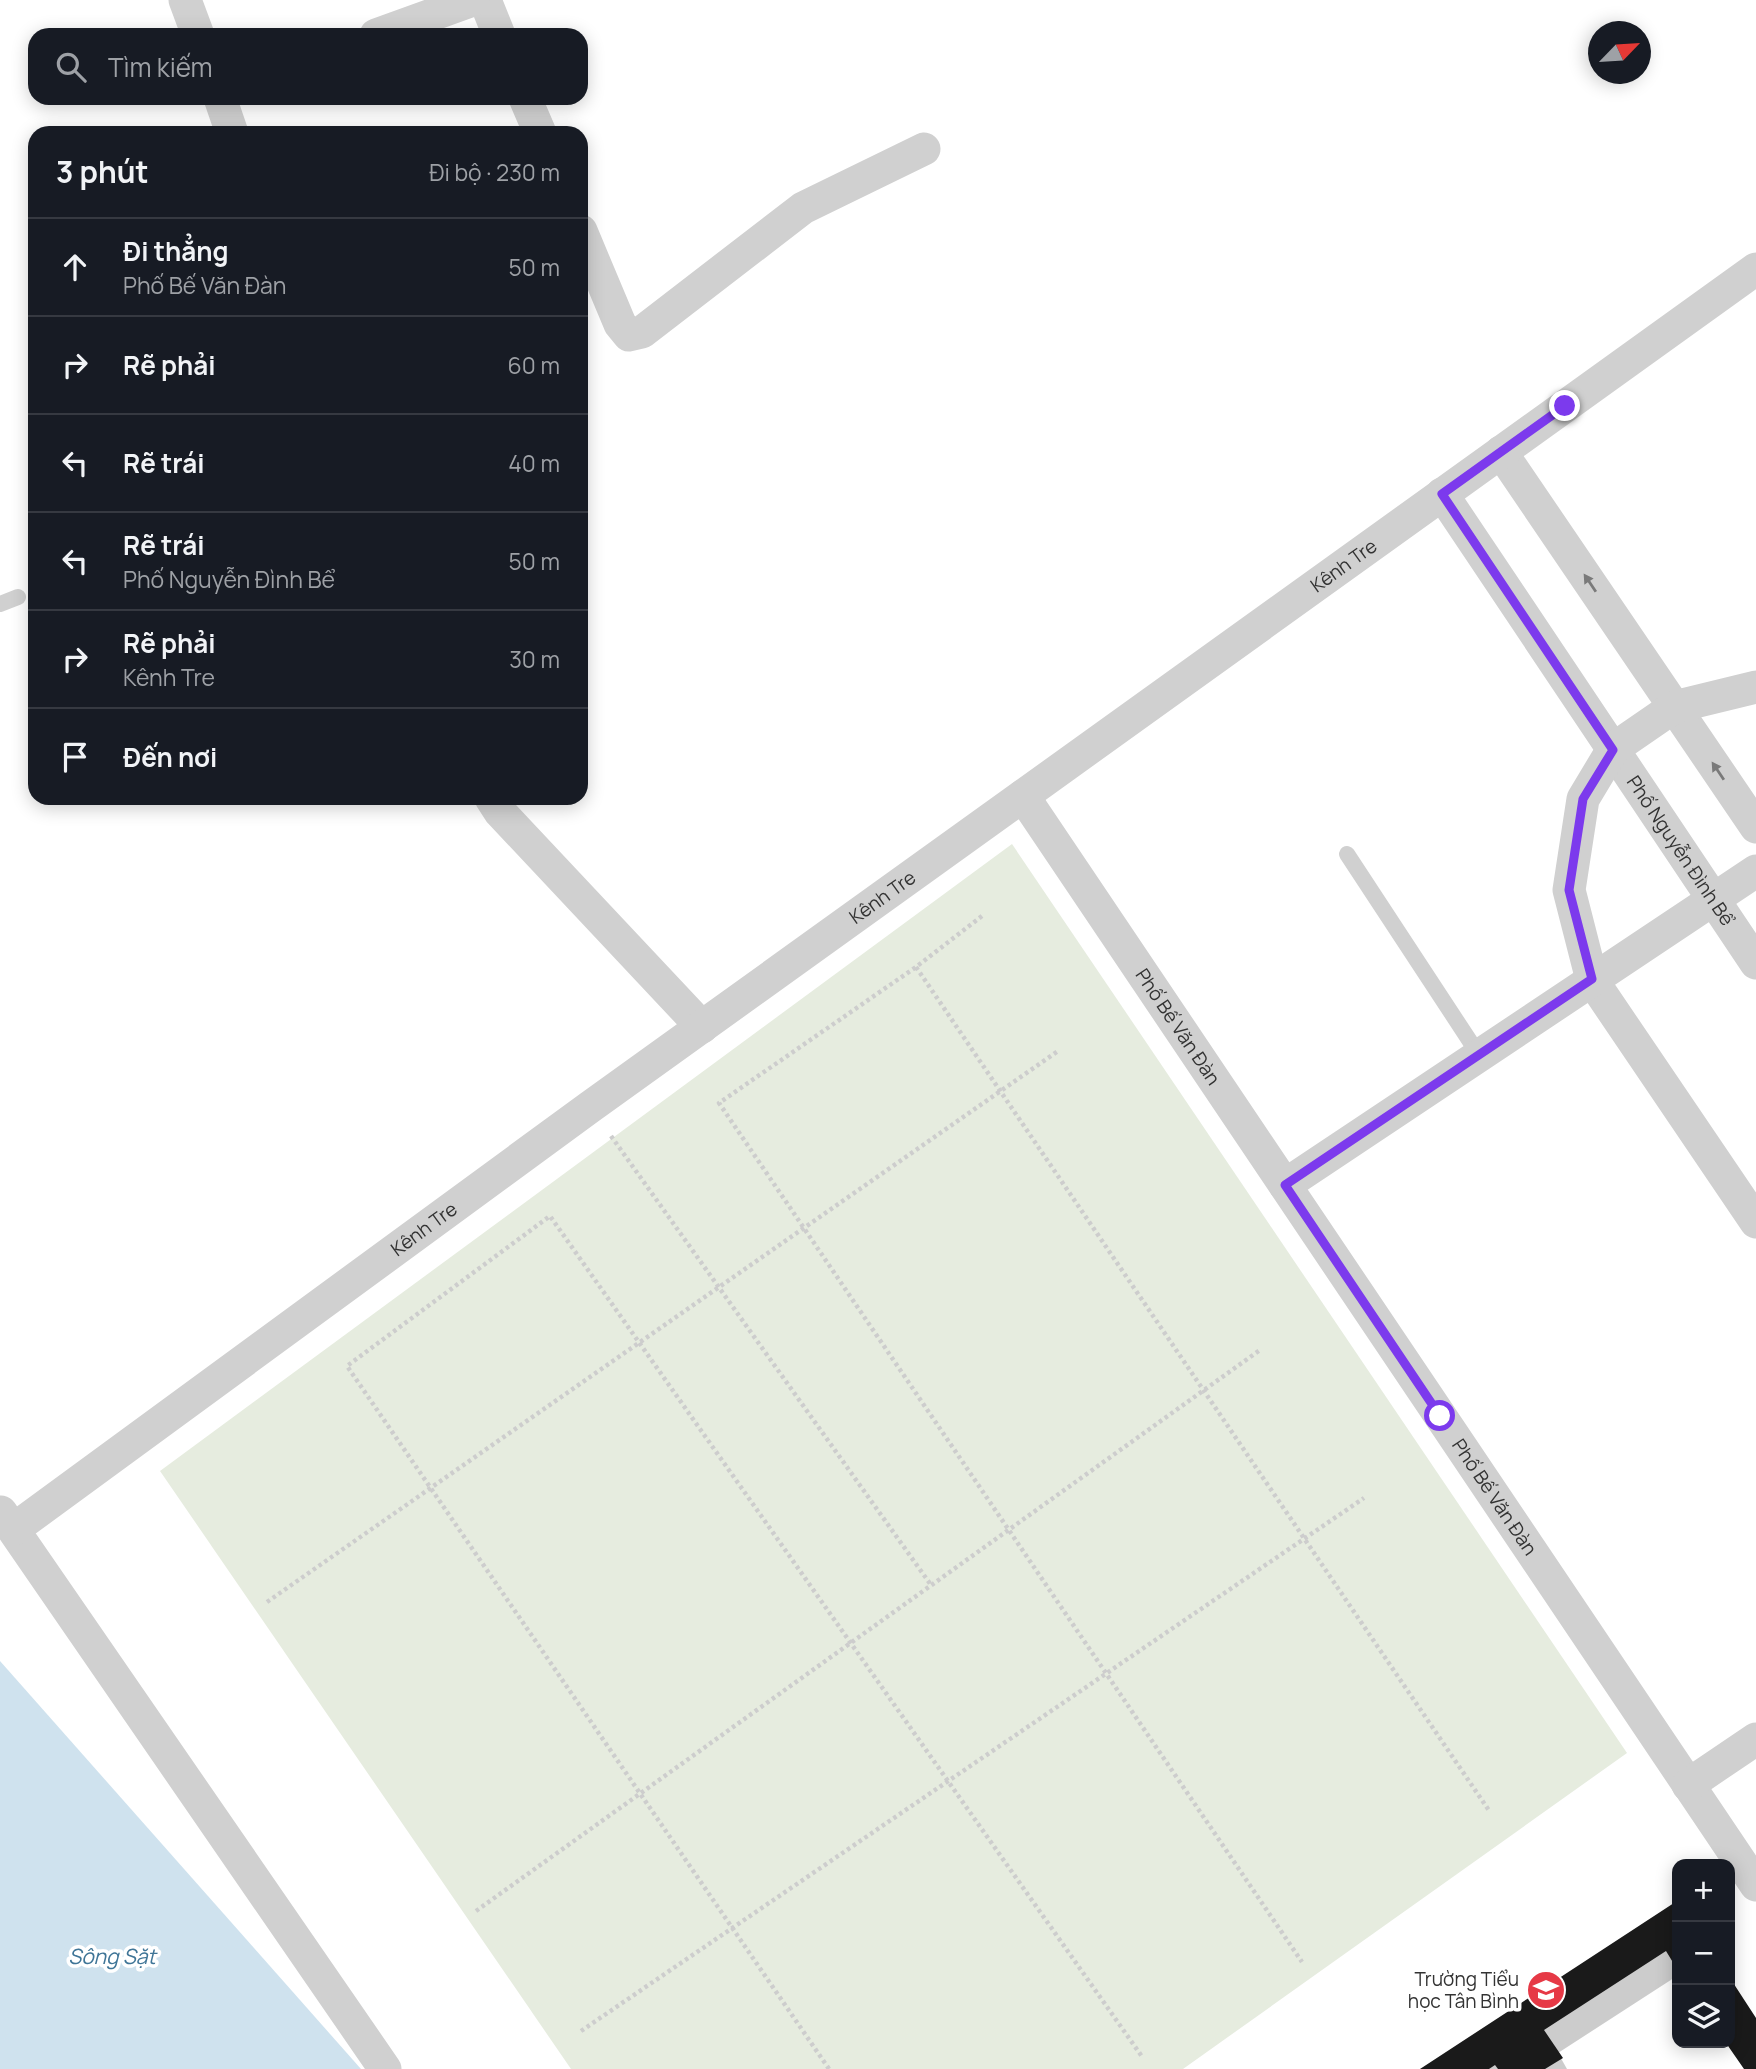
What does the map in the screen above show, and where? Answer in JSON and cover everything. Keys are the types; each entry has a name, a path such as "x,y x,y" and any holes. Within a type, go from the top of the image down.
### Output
{"street":[{"path":"185,0 195,28"},
{"path":"395,28 473,0"},
{"path":"485,0 496,28"},
{"path":"222,105 230,126"},
{"path":"529,105 537,126"},
{"path":"588,248 620,324 629,335 642,332 803,208 924,149"},
{"name":"Kênh Tre","path":"7,1520 702,1027 1756,269"},
{"path":"1501,452 1756,827"},
{"name":"Phố Nguyễn Đình Bể","path":"1442,494 1756,963"},
{"path":"1756,687 1674,707 1613,750 1583,799 1569,890 1592,979 1756,1222"},
{"name":"Phố Bế Văn Đàn","path":"1023,796 1756,1885"},
{"path":"496,805 702,1027"},
{"path":"1285,1185 1756,871"},
{"path":"7,1520 385,2069"},
{"path":"1688,1784 1756,1739"}],"lane":[{"path":"0,604 18,597"},
{"path":"1347,854 1479,1055"}],"path":[{"path":"982,916 916,967 719,1103 1301,1962"},
{"path":"916,967 1490,1812"},
{"path":"267,1602 1058,1051"},
{"path":"590,1107 931,1585"},
{"path":"829,2069 347,1366 550,1216 1143,2058"},
{"path":"476,1910 1261,1350"},
{"path":"581,2031 1364,1498"}],"shaded area":[{"path":"1012,844 1627,1753 1183,2069 571,2069 160,1471"}],"water":[{"name":"Sông Sặt","path":"0,1661 361,2069 0,2069"}],"building":[{"path":"1672,1904 1672,1961 1666,1951 1544,2030 1563,2058 1545,2069 1498,2069 1495,2065 1489,2069 1420,2069"},
{"path":"1735,1986 1756,2018 1756,2069 1744,2069 1729,2048 1735,2048"}],"place":[{"name":"Trường Tiểu học Tân Bình","path":"1546,1990"}],"route":[{"path":"1440,1416 1285,1185 1592,979 1569,890 1583,799 1613,750 1442,494 1565,406"}]}
